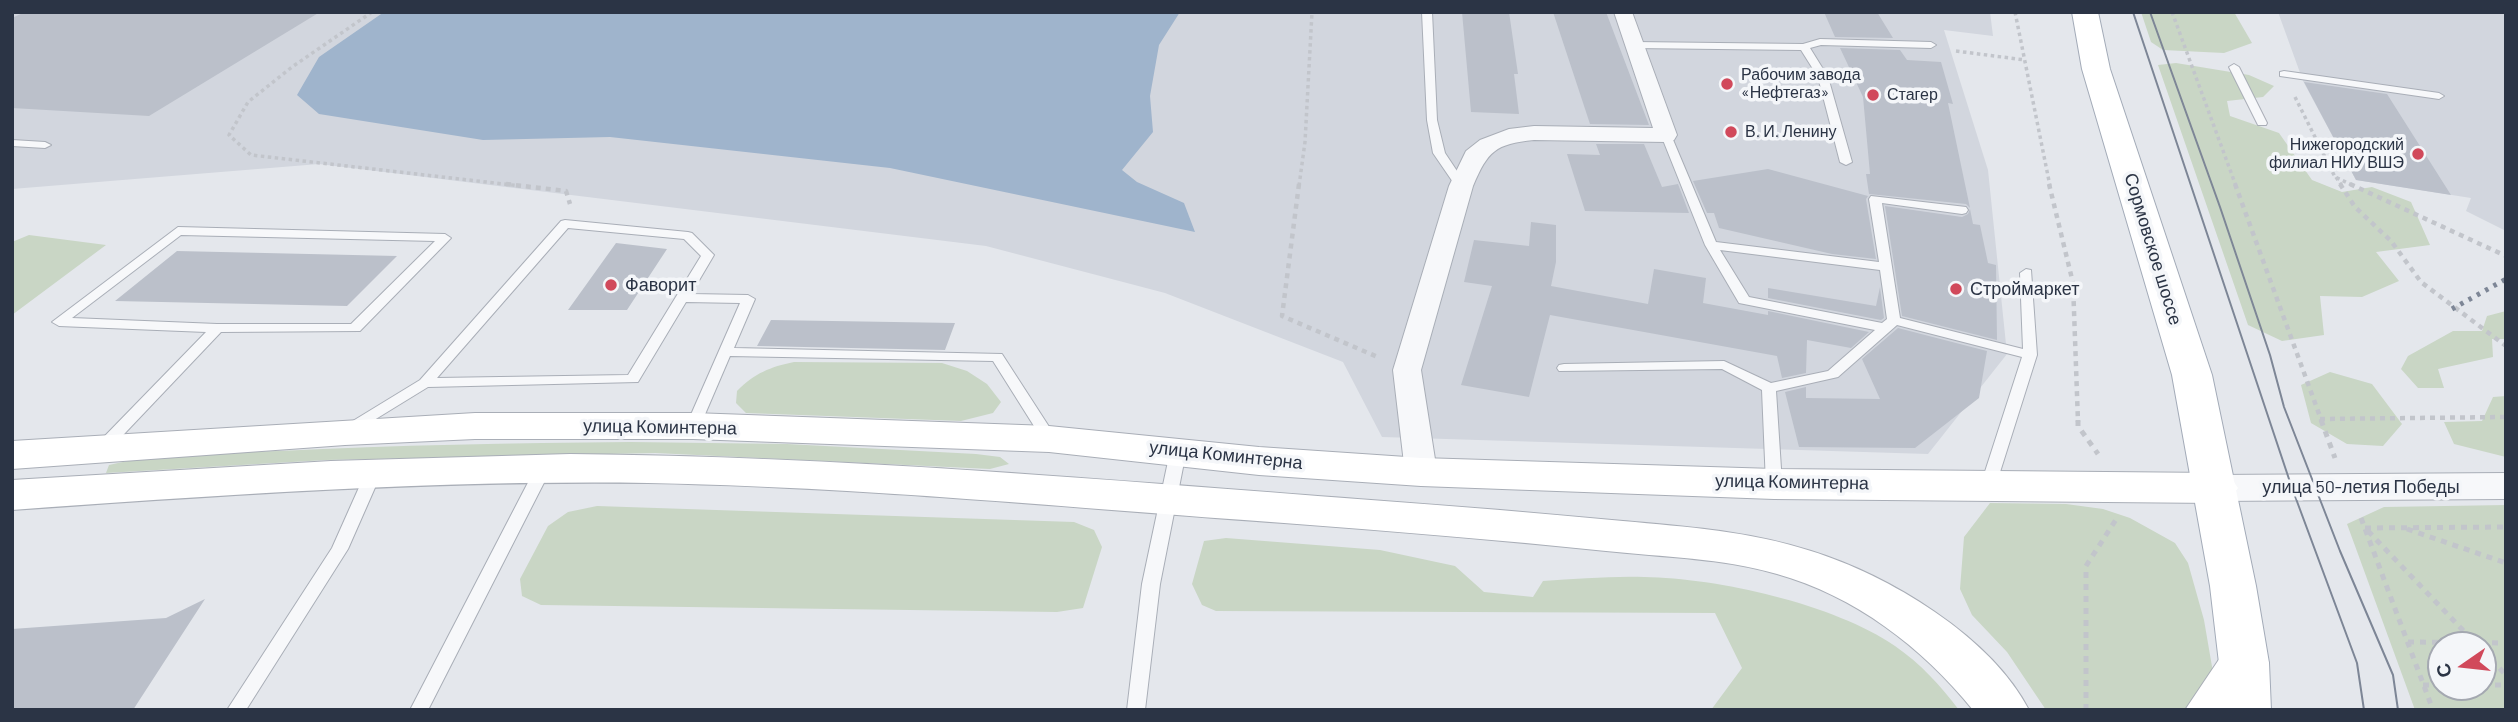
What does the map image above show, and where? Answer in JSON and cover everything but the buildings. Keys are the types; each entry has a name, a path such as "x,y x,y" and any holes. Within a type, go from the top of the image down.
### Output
{"main road":[{"name":"Сормовское шоссе","path":"2085,12 2096,69 2192,375 2216,488"},
{"name":"улица Коминтерна","path":"12,455 345,432 475,426 693,426 1049,439 1421,472 1774,484 2216,488"},
{"path":"65,491 101,449"},
{"path":"12,495 373,474 543,469 732,471 1508,525 1754,551 1799,563 1854,585 1896,609 1939,639 1978,679 2003,710"},
{"path":"2211,710 2245,687 2216,488"}],"street":[{"path":"1421,472 1407,370 1461,186 1474,156 1488,145 1509,136 1534,133 1666,135 1623,12"},
{"name":"улица 50-летия Победы","path":"2216,488 2506,486"}],"lane":[{"path":"1427,12 1432,120 1439,153 1461,186"},
{"path":"1634,45 1931,45"},
{"path":"1804,47 1823,77 1846,162"},
{"path":"2234,67 2262,123"},
{"path":"2284,74 2439,96"},
{"path":"1666,135 1711,245 1744,300 1889,324 2030,355"},
{"path":"12,143 45,145"},
{"path":"1889,324 1885,267 1875,199 1962,210"},
{"path":"345,432 425,383 565,224 688,236 708,255 633,379 425,383"},
{"path":"101,449 217,328 355,328 444,239 178,232 60,322 217,328"},
{"path":"1711,245 1885,267"},
{"path":"1989,484 2030,355 2025,273"},
{"path":"682,298 748,299 693,426"},
{"path":"1564,368 1724,365 1769,387 1832,374 1889,324"},
{"path":"727,352 997,357 1049,439"},
{"path":"1769,387 1774,484"},
{"path":"1136,710 1151,584 1178,452"},
{"path":"419,710 543,469"},
{"path":"236,710 340,549 373,474"}],"path":[{"path":"372,12 292,67 248,102 229,135 251,155 566,191 571,211 565,224"},
{"path":"1312,12 1305,142 1282,316 1407,370"},
{"path":"2015,12 2038,138 2073,283 2078,426 2100,457"},
{"path":"2172,12 2331,449"},
{"path":"1956,51 2025,60"},
{"path":"2284,74 2335,177 2355,207 2391,241 2421,282 2506,346"},
{"path":"2335,177 2506,256"},
{"path":"2320,419 2506,417"},
{"path":"2086,710 2087,566 2120,515"},
{"path":"2365,528 2506,527"},
{"path":"2365,528 2433,710"},
{"path":"2365,528 2464,631"},
{"path":"2404,528 2506,563"},
{"path":"2408,642 2427,643"}],"shaded area":[{"path":"12,12 1990,12 1993,36 1944,30 1988,170 2007,354 1928,454 1382,437 1343,362 1165,293 986,246 319,164 12,189"},
{"path":"2278,12 2506,12 2506,231 2466,211 2471,198 2356,180 2303,81"}],"green space":[{"path":"2141,12 2234,12 2252,43 2224,53 2163,50 2151,42"},
{"path":"2176,63 2249,75 2274,86 2263,97 2227,101 2230,116 2279,133 2312,180 2342,192 2372,187 2411,202 2430,245 2376,252 2399,281 2362,297 2320,296 2324,335 2282,341 2248,325 2158,65"},
{"path":"29,235 106,245 12,315 12,242"},
{"path":"2506,311 2506,339 2492,339 2493,357 2438,369 2444,388 2418,388 2401,369 2408,356 2453,331 2482,331 2487,316"},
{"path":"794,362 942,363 967,371 987,384 1001,402 993,413 961,421 746,413 736,403 737,391 757,375"},
{"path":"2330,372 2372,384 2402,424 2383,446 2347,444 2311,423 2301,385"},
{"path":"2506,396 2506,457 2454,444 2444,422 2482,421 2493,397"},
{"path":"630,442 787,444 976,454 1000,457 1009,464 990,469 655,453 326,460 106,473 109,465 193,454"},
{"path":"1990,503 2066,504 2103,509 2130,518 2175,543 2188,563 2204,620 2215,684 2205,710 2046,710 2007,652 1972,615 1960,589 1964,537"},
{"path":"2506,505 2506,710 2415,710 2347,524 2384,507"},
{"path":"597,506 1074,522 1094,530 1102,547 1083,608 1057,612 541,605 522,596 520,579 548,526 568,512"},
{"path":"1226,538 1380,550 1455,566 1484,592 1533,597 1543,581 1594,578 1674,579 1740,588 1808,606 1870,631 1895,646 1930,675 1959,710 1711,710 1742,668 1715,613 1216,611 1202,605 1192,584 1204,541"}],"water":[{"path":"384,12 1180,12 1159,45 1150,96 1153,132 1122,170 1137,182 1184,203 1195,232 890,168 610,137 483,140 319,114 297,95 319,57"}],"tram line":[{"path":"2133,12 2292,488 2357,663 2364,710"},
{"path":"2150,12 2220,207 2270,355 2284,407 2340,551 2393,675 2398,710"}],"railway":[{"path":"2452,309 2506,279"}],"place":[{"name":"Рабочим завода «Нефтегаз»","path":"1727,84"},
{"name":"Стагер","path":"1873,95"},
{"name":"В. И. Ленину","path":"1731,132"},
{"name":"Нижегородский филиал НИУ ВШЭ","path":"2418,154"},
{"name":"Фаворит","path":"611,285"},
{"name":"Строймаркет","path":"1956,289"}]}
